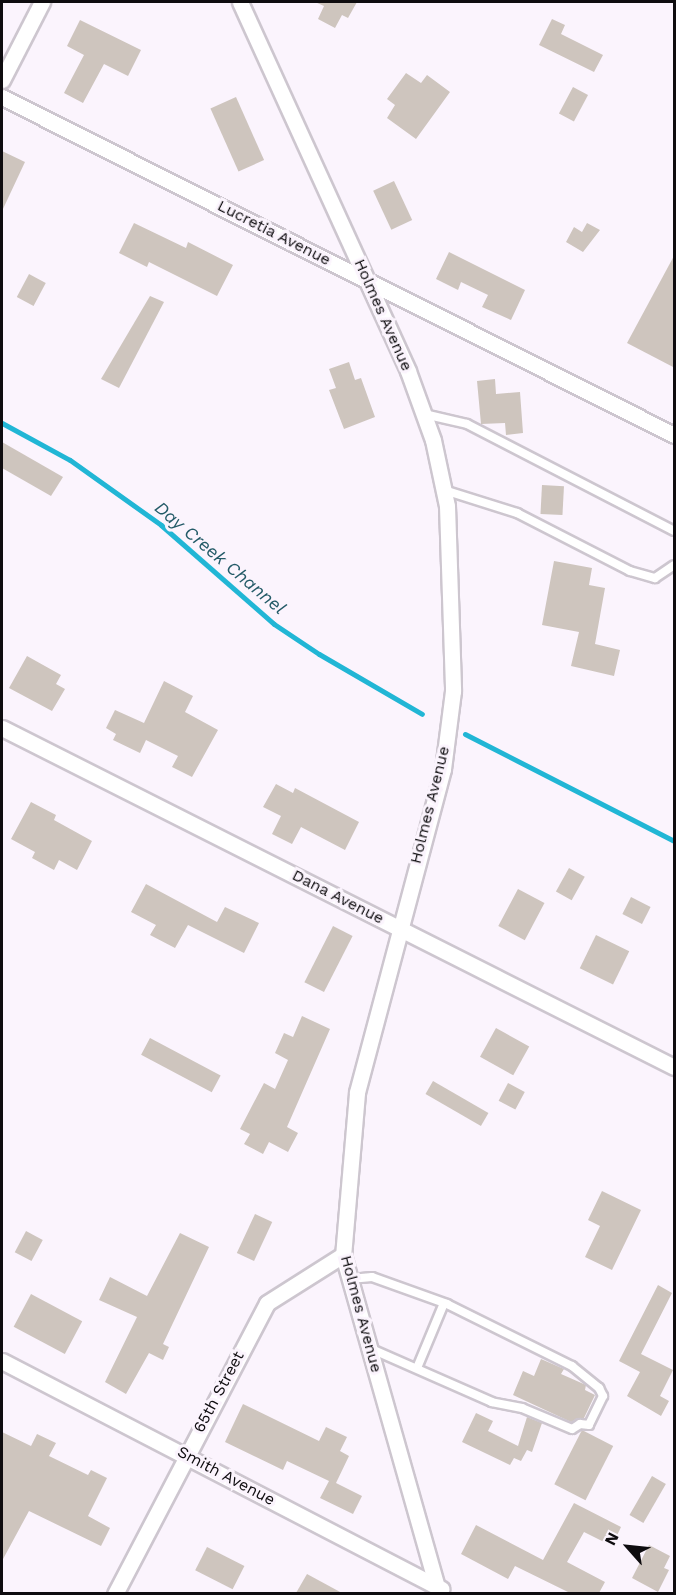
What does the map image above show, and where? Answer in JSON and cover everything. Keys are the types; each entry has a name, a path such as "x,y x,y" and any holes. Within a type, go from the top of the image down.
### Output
{"street":[{"path":"2,80 42,2"},
{"name":"Holmes Avenue","path":"240,2 369,281 423,413 444,490 453,691 443,769 398,927 357,1093 343,1255 442,1591"},
{"name":"Lucretia Avenue","path":"2,97 675,435"},
{"name":"Dana Avenue","path":"2,728 675,1067"},
{"name":"65th Street","path":"115,1593 185,1454 267,1303 343,1255"},
{"name":"Smith Avenue","path":"2,1361 185,1454 442,1591"}],"lane":[{"path":"423,413 467,424 675,531"},
{"path":"444,490 517,513 630,571 655,578 675,565"},
{"path":"350,1279 372,1277 444,1303 572,1366 599,1388 603,1396 589,1425 580,1424 572,1429 522,1408 492,1402 369,1348"},
{"path":"417,1368 444,1303"}],"building":[{"path":"315,2 357,2 348,18 342,15 335,28 318,19 324,6"},
{"path":"552,19 565,25 561,34 603,55 594,72 539,45"},
{"path":"80,20 141,50 128,76 104,64 83,103 64,93 84,55 67,46"},
{"path":"406,73 421,83 427,75 450,92 416,139 387,118 395,105 387,99"},
{"path":"573,87 588,95 574,121 559,113"},
{"path":"236,97 264,160 238,171 210,108"},
{"path":"2,151 25,162 2,211"},
{"path":"394,181 412,220 391,230 373,191"},
{"path":"134,223 186,248 188,242 233,265 217,296 149,262 147,267 119,253"},
{"path":"587,223 600,230 583,252 566,242 574,227 582,232"},
{"path":"449,252 525,290 511,320 482,307 488,295 461,282 458,290 436,279"},
{"path":"675,254 675,368 627,343"},
{"path":"29,274 46,283 34,306 17,297"},
{"path":"150,296 164,302 119,388 101,379"},
{"path":"349,362 355,380 361,378 375,417 344,429 329,390 336,388 329,369"},
{"path":"495,379 496,394 520,392 523,433 506,435 505,423 481,424 477,381"},
{"path":"2,442 63,477 51,496 2,468"},
{"path":"542,485 564,486 562,515 540,514"},
{"path":"554,561 592,568 589,585 605,588 595,644 620,650 614,676 571,666 579,632 542,625"},
{"path":"27,656 61,675 56,684 65,689 52,711 9,688"},
{"path":"164,681 193,696 185,712 218,730 192,777 172,767 178,756 146,740 140,753 113,740 116,734 106,728 115,710 144,723"},
{"path":"276,784 293,793 295,788 359,822 345,850 301,827 292,844 272,834 281,816 263,807"},
{"path":"31,802 56,815 54,820 92,841 77,870 59,860 54,870 32,858 35,852 11,839"},
{"path":"569,868 585,877 572,900 556,892"},
{"path":"146,884 217,922 225,907 259,923 244,953 188,925 175,948 150,935 156,925 131,912"},
{"path":"518,889 544,903 525,940 498,926"},
{"path":"631,897 651,907 642,924 622,914"},
{"path":"333,926 353,936 324,992 304,982"},
{"path":"596,935 629,951 613,984 580,968"},
{"path":"302,1016 330,1029 287,1127 298,1133 288,1152 269,1142 263,1154 244,1144 250,1134 240,1129 264,1083 275,1089 288,1060 275,1053 284,1033 293,1037"},
{"path":"496,1028 529,1046 513,1075 480,1057"},
{"path":"150,1038 221,1076 212,1092 141,1055"},
{"path":"433,1081 488,1113 481,1126 426,1094"},
{"path":"508,1083 525,1092 515,1110 499,1101"},
{"path":"602,1191 641,1210 612,1270 585,1257 600,1226 588,1220"},
{"path":"255,1214 272,1222 254,1261 237,1253"},
{"path":"26,1231 43,1240 32,1261 15,1252"},
{"path":"180,1233 209,1247 163,1344 169,1347 163,1360 149,1353 126,1394 105,1382 137,1317 99,1300 110,1277 147,1296"},
{"path":"658,1285 672,1293 641,1354 673,1370 660,1396 669,1401 661,1416 627,1396 640,1372 619,1361"},
{"path":"31,1294 82,1321 65,1354 14,1327"},
{"path":"541,1359 564,1369 561,1374 586,1385 585,1390 595,1395 584,1418 571,1422 513,1395 523,1371 534,1376"},
{"path":"243,1404 319,1441 326,1427 347,1437 340,1451 349,1456 336,1483 362,1496 353,1514 320,1498 329,1481 287,1461 283,1470 225,1442"},
{"path":"476,1413 493,1421 488,1431 518,1446 527,1417 542,1423 532,1452 527,1450 521,1461 514,1458 510,1465 462,1442"},
{"path":"582,1430 613,1446 585,1500 554,1484"},
{"path":"2,1432 31,1446 37,1434 56,1443 49,1456 88,1475 91,1470 107,1478 88,1516 110,1528 101,1546 29,1511 2,1561"},
{"path":"652,1476 666,1484 643,1523 630,1515"},
{"path":"574,1503 621,1527 612,1546 584,1532 567,1562 605,1582 599,1593 570,1593 515,1566 508,1579 461,1554 476,1525 543,1560"},
{"path":"649,1545 670,1556 664,1568 669,1570 658,1592 632,1578"},
{"path":"207,1547 244,1566 233,1589 195,1570"},
{"path":"307,1574 342,1593 296,1593"}],"waterway":[{"name":"Day Creek Channel","path":"2,423 70,460 161,525 274,624 319,654 422,714"},
{"name":"Day Creek Channel","path":"465,734 674,841"}]}
